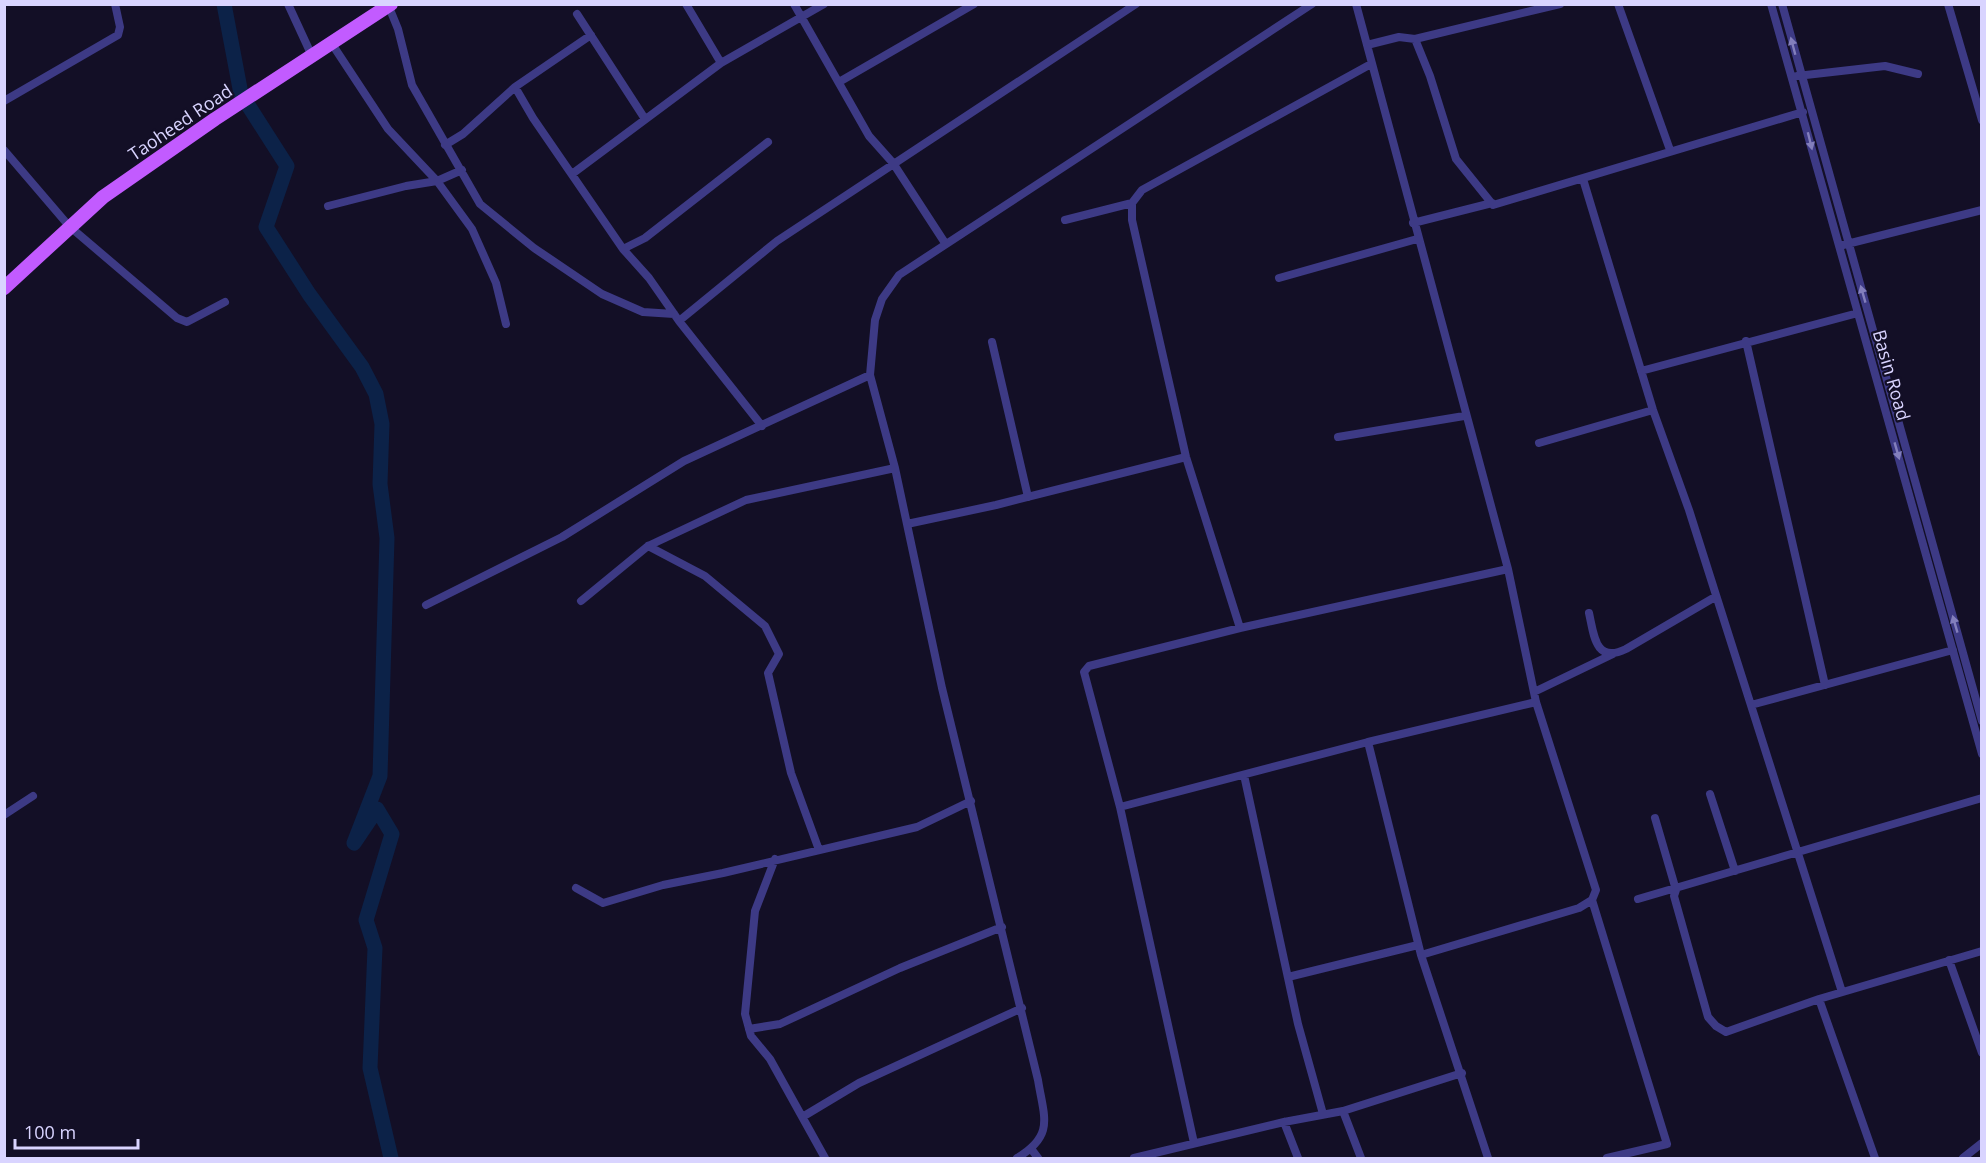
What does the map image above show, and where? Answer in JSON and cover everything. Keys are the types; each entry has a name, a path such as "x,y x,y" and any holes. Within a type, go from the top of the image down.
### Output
{"main road":[{"name":"Taoheed Road","path":"4,288 103,197 215,119 390,6"}],"street":[{"path":"4,101 118,35 120,27 115,4"},
{"path":"288,4 312,56"},
{"path":"686,4 721,63"},
{"path":"794,4 869,136 892,163 945,243"},
{"path":"572,174 721,63 824,4"},
{"path":"839,82 974,4"},
{"path":"390,6 398,28 412,85 445,145 484,208 534,248 602,294 643,312 676,317 777,241 1136,4"},
{"path":"1017,1158 1032,1150 1042,1137 1045,1122 1022,1008 942,688 895,468 870,375 875,320 882,299 899,275 1312,4"},
{"path":"1356,4 1464,416 1508,569 1536,702 1596,890 1592,900 1579,908 1421,955"},
{"path":"1367,45 1399,38 1415,39 1560,4"},
{"path":"1618,4 1670,150"},
{"name":"Basin Road","path":"1771,4 1797,76 1922,521 1953,650 1982,754"},
{"name":"Basin Road","path":"1782,4 1803,112 1844,244 1857,313 1982,721"},
{"path":"1948,4 1982,120"},
{"path":"577,14 645,120"},
{"path":"445,145 463,134 515,87 591,35"},
{"path":"1415,39 1430,76 1456,159 1492,203"},
{"path":"332,44 388,129 437,181 472,229 496,283 506,324"},
{"path":"1240,628 1186,457 1132,220 1132,203 1142,190 1371,64"},
{"path":"1797,76 1885,66 1918,74"},
{"path":"515,87 623,249 649,278 676,317 762,426"},
{"path":"1413,223 1492,203 1501,203 1670,150 1803,112"},
{"path":"623,249 645,238 768,142"},
{"path":"6,155 69,226 177,318 187,322 225,302"},
{"path":"328,206 406,186 437,181 462,170"},
{"path":"1583,179 1653,410 1689,510 1842,992"},
{"path":"1065,220 1132,203"},
{"path":"1844,244 1982,210"},
{"path":"1279,278 1417,239"},
{"path":"1641,371 1857,313"},
{"path":"1746,341 1825,685"},
{"path":"992,342 1028,497"},
{"path":"426,605 562,537 684,461 870,375"},
{"path":"1539,443 1653,410"},
{"path":"1338,437 1464,416"},
{"path":"907,524 1028,497 1186,457"},
{"path":"581,601 648,546 746,500 895,468"},
{"path":"648,546 705,576 765,626 779,654 768,673 791,774 819,850"},
{"path":"1194,1143 1120,807 1084,672 1089,666 1240,628 1508,569"},
{"path":"1534,692 1613,653 1626,649 1715,597"},
{"path":"1589,613 1596,643 1606,653 1613,653"},
{"path":"1751,705 1953,650"},
{"path":"1120,807 1368,742 1536,702"},
{"path":"1368,742 1418,945 1488,1158"},
{"path":"1244,775 1288,977 1323,1114"},
{"path":"1710,794 1735,871"},
{"path":"4,815 33,796"},
{"path":"1638,899 1676,890 1982,798"},
{"path":"576,888 603,903 663,885 917,827 971,801"},
{"path":"1655,818 1708,1017 1720,1030 1726,1032 1819,999 1982,951"},
{"path":"775,860 755,911 745,1014 749,1029 804,1116 823,1158"},
{"path":"1592,900 1667,1144 1607,1158"},
{"path":"749,1029 780,1024 900,968 1002,927"},
{"path":"1288,977 1418,945"},
{"path":"1949,960 1982,1053"},
{"path":"1819,999 1875,1158"},
{"path":"804,1116 859,1083 1022,1008"},
{"path":"1134,1158 1284,1122 1343,1111 1462,1074"},
{"path":"1343,1111 1360,1158"},
{"path":"1284,1122 1298,1158"},
{"path":"1963,1158 1982,1143"},
{"path":"1032,1150 1038,1158"}],"waterway":[{"path":"224,4 241,94 287,166 266,227 309,294 362,367 376,394 382,424 380,484 387,538 380,776 354,843 377,809 392,834 366,920 375,948 370,1068 391,1158"}]}
